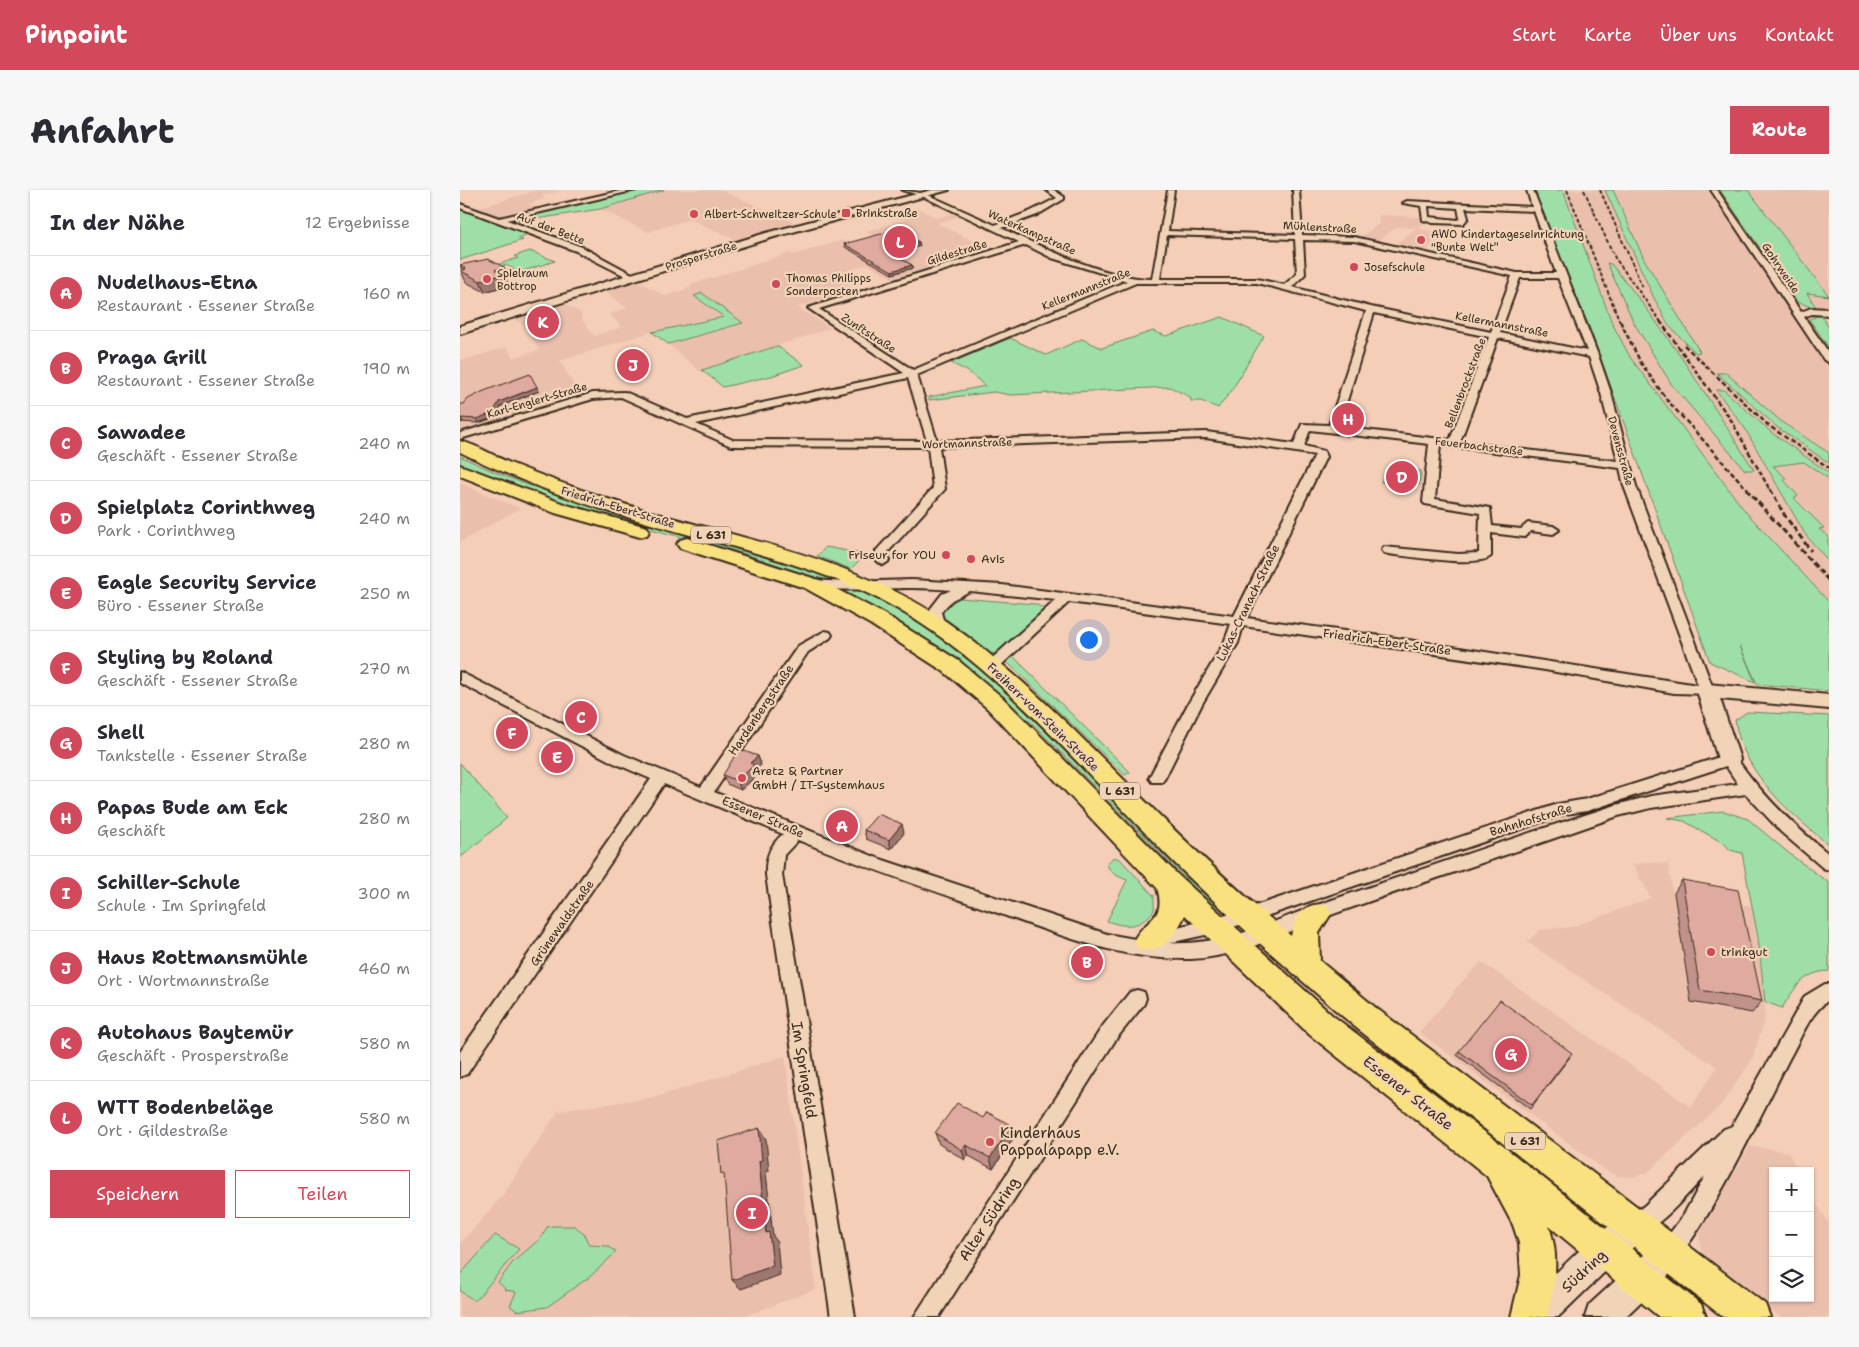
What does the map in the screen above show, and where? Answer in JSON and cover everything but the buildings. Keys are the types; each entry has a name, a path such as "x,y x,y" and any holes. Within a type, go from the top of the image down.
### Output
{"main road":[{"name":"Prosperstraße","path":"460,330 770,235 944,190"},
{"name":"Friedrich-Ebert-Straße","path":"460,446 505,468 555,488 647,517 782,554 831,570 865,584"},
{"name":"Friedrich-Ebert-Straße","path":"460,470 561,509 692,546 812,584 866,612"},
{"name":"Freiherr-vom-Stein-Straße","path":"865,584 937,623 992,666 1139,812 1249,915 1272,933"},
{"name":"Freiherr-vom-Stein-Straße","path":"866,612 951,666 995,703 1169,883 1236,946"},
{"path":"1729,759 1707,691 1829,702"},
{"path":"1148,940 1164,928 1172,914 1175,900 1169,883"},
{"path":"1306,967 1304,945 1306,926 1316,914"},
{"name":"L 631","path":"1272,933 1306,967 1365,1017 1752,1317"},
{"name":"Essener Straße","path":"1236,946 1321,1025 1495,1161 1641,1281 1688,1317"},
{"path":"1495,1161 1529,1220 1540,1248 1540,1270 1529,1317"},
{"name":"Südring","path":"1535,1317 1604,1251 1635,1226"},
{"path":"1601,1317 1669,1253"}],"street":[{"path":"500,220 633,190"},
{"name":"Waterkampstraße","path":"905,190 924,195 1025,243 1068,261 1136,281"},
{"path":"994,228 1034,213 1062,198 1049,190"},
{"path":"1156,280 1171,190"},
{"path":"1286,288 1296,282 1301,274 1296,190"},
{"name":"Devensstraße","path":"1530,190 1561,276 1593,355 1606,392 1630,486 1707,691"},
{"name":"Gohrweide","path":"1714,190 1829,360"},
{"path":"1407,203 1538,210"},
{"path":"1424,204 1426,218 1453,222 1464,220 1461,205"},
{"name":"Auf der Bette","path":"460,206 578,249 631,278"},
{"name":"Mühlenstraße","path":"1165,233 1354,239 1517,275 1561,276"},
{"name":"Gildestraße","path":"813,310 813,307 822,304 1025,243"},
{"name":"Bellenbrockstraße","path":"1454,443 1517,275"},
{"name":"Kellermannstraße","path":"685,423 912,374 1136,281 1252,280 1371,310 1593,355"},
{"name":"Zunftstraße","path":"813,310 912,374"},
{"path":"1298,448 1306,426 1333,429 1371,310"},
{"path":"1800,316 1811,312 1829,312"},
{"path":"883,561 882,550 939,489 933,444 912,374"},
{"name":"Wortmannstraße","path":"622,394 732,443 933,444 1206,435 1298,448 1320,453"},
{"name":"Karl-Englert-Straße","path":"460,436 544,409 600,395 622,394"},
{"name":"Feuerbachstraße","path":"1333,429 1624,465"},
{"path":"1388,550 1458,558 1485,556 1486,510 1429,502 1435,441"},
{"name":"Lukas-Cranach-Straße","path":"1157,778 1195,704 1231,642 1238,622 1321,457 1320,453"},
{"path":"1487,529 1524,533 1528,527 1553,530"},
{"path":"1413,553 1414,540"},
{"name":"Friedrich-Ebert-Straße","path":"812,584 847,586 865,584 970,586 1067,597 1238,622 1389,641 1545,665 1674,688 1707,691"},
{"path":"937,623 934,612 942,601 970,586"},
{"path":"992,666 1067,597"},
{"name":"Hardenbergstraße","path":"705,793 803,649 825,635"},
{"name":"Essener Straße","path":"460,677 619,759 883,867 1105,942 1164,951 1195,951 1236,946"},
{"path":"1729,759 1749,788 1778,822 1829,863"},
{"name":"Bahnhofstraße","path":"1148,940 1214,926 1564,808 1587,805 1729,759"},
{"name":"Grünewaldstraße","path":"460,1068 661,777"},
{"name":"Bahnhofstraße","path":"1236,946 1316,914 1616,811 1651,802 1749,788"},
{"name":"Im Springfeld","path":"797,832 776,851 773,859 774,875 843,1317"},
{"name":"Essener Straße","path":"1105,942 1148,940"},
{"path":"1669,1253 1691,1224 1769,1077 1812,1002 1825,992 1829,992"},
{"name":"Alter Südring","path":"926,1317 1109,1033 1137,998"},
{"path":"1635,1226 1652,1214 1742,1127"}],"shaded area":[{"path":"538,190 560,191 542,195 545,198 529,204 542,209 508,216 502,217 477,208"},
{"name":"Albert-Schweitzer-Schule","path":"664,190 721,190 796,223 737,240 690,219 648,232 600,209"},
{"path":"1563,190 1605,190 1654,298 1669,326 1696,353 1644,259 1613,190 1709,190 1829,369 1829,453 1783,423 1717,373 1777,427 1829,463 1829,473 1772,433 1724,390 1716,391 1744,427 1805,534 1829,562 1829,602 1745,511 1630,357 1612,323"},
{"path":"1748,190 1829,190 1829,310 1817,309 1807,292 1828,295"},
{"path":"918,208 937,218 954,213 961,216 937,223 978,244 960,249 971,256 893,279 868,264 853,269 856,271 835,277 856,290 797,307 830,328 701,372 668,344 742,323 695,296 724,317 647,333 560,361 580,395 460,431 460,357 464,360 507,347 513,358 539,350 525,326 514,319 565,304 582,314 581,318 594,336 621,327 610,314 627,308 604,291 638,281 665,296 692,287 690,285 790,253 793,255 842,240 847,243 872,236 866,231 906,221 895,214"},
{"path":"1379,215 1422,217 1427,221 1418,228 1446,235 1425,251 1395,245 1416,228 1397,227 1378,241 1360,237 1379,224"},
{"path":"1804,462 1829,479 1829,544 1819,529 1823,528 1810,516 1810,511 1794,497 1798,497 1773,466"},
{"path":"460,483 507,503 520,508 460,542"},
{"path":"1647,862 1668,864 1673,893 1752,906 1765,1002 1765,1018 1752,1060 1720,1106 1647,1173 1633,1177 1617,1176 1606,1171 1419,1032 1454,993 1453,991 1481,962 1691,1107 1717,1067 1527,942 1539,930 1572,927 1651,898 1633,865"},
{"path":"785,1056 816,1289 742,1317 460,1317 460,1244 502,1196 558,1111 656,1097"},
{"path":"1750,1146 1788,1152 1796,1167 1769,1167 1769,1302 1814,1302 1814,1199 1829,1224 1829,1317 1781,1317 1710,1263 1701,1249 1699,1234"}],"green space":[{"path":"638,190 664,190 600,209 517,222 510,220"},
{"path":"1532,190 1563,190 1612,323 1630,357 1745,511 1829,602 1829,691 1757,684 1740,646 1755,682 1710,662 1589,326"},
{"path":"1605,190 1613,190 1644,259 1700,352 1696,353 1669,326 1654,298"},
{"path":"1720,190 1748,190 1829,296 1807,293 1817,309 1797,302"},
{"path":"460,209 528,234 518,238 523,240 460,260"},
{"path":"530,251 555,261 507,276 509,273 506,272 514,269 506,265 484,272 481,270 518,258 515,256"},
{"path":"1607,263 1611,264 1650,313 1703,390 1754,470 1745,470 1672,385 1634,323"},
{"path":"702,293 743,323 668,344 652,332 724,317 694,296"},
{"path":"1821,315 1829,328 1829,348 1809,319"},
{"path":"1222,317 1264,336 1232,390 1218,408 1201,401 1191,401 1190,397 1170,387 1011,395 994,392 929,400 929,397 985,386 969,372 951,363 1010,338 1046,355 1082,339 1102,348 1153,331 1166,336"},
{"path":"777,346 804,365 771,376 723,387 702,370"},
{"path":"1717,373 1726,373 1783,423 1829,453 1829,463 1777,427"},
{"path":"1716,390 1724,390 1772,433 1829,473 1829,479 1804,462 1773,466 1787,479 1784,480 1798,496 1794,498 1824,528 1819,529 1829,537 1827,542 1829,544 1829,562 1805,534 1744,427"},
{"path":"460,456 528,485 563,497 742,547 843,580 841,583 812,576 742,553 563,504 466,467 460,464"},
{"path":"1387,468 1421,471 1419,485 1381,482"},
{"path":"826,547 864,555 851,569 817,556"},
{"path":"840,591 868,592 935,630 1013,696 1220,907 1216,908 1209,902 1034,725 989,686 955,659"},
{"path":"959,598 1035,604 1045,609 1001,652 988,654 941,617 942,609"},
{"path":"1013,656 1130,772 1125,775 1007,662"},
{"path":"1747,712 1829,716 1829,845 1784,806 1758,775 1740,740 1735,720"},
{"path":"460,763 507,818 460,858"},
{"path":"1723,811 1748,819 1791,855 1829,883 1829,971 1813,974 1806,978 1796,988 1782,1008 1765,1002 1758,938 1742,853 1730,850 1725,844 1684,821 1667,818"},
{"path":"1113,857 1120,859 1154,896 1154,910 1144,920 1133,925 1121,925 1107,921 1127,880 1116,875 1107,865"},
{"path":"575,1226 584,1234 589,1245 607,1246 616,1252 592,1275 547,1307 517,1311 510,1306 516,1292 506,1290 498,1282 513,1262 542,1237 547,1227"},
{"path":"495,1235 519,1249 475,1301 460,1291 460,1275"}],"railway":[{"path":"1567,190 1620,322"},
{"path":"1584,190 1615,258 1661,322"},
{"path":"1600,190 1643,288"},
{"path":"1620,321 1641,363 1667,400 1748,490"},
{"path":"1660,321 1731,420 1770,490"},
{"path":"1684,345 1768,425 1829,468"},
{"path":"1746,489 1829,581"},
{"path":"1770,489 1785,516 1811,551"}],"place":[{"name":"Brinkstraße","path":"846,213"},
{"name":"Albert-Schweitzer-Schule","path":"694,214"},
{"name":"AWO Kindertageseinrichtung \"Bunte Welt\"","path":"1421,240"},
{"name":"WTT Bodenbeläge","path":"900,242"},
{"name":"Josefschule","path":"1354,267"},
{"name":"Spielraum Bottrop","path":"487,279"},
{"name":"Thomas Philipps Sonderposten","path":"776,284"},
{"name":"Autohaus Baytemür","path":"543,322"},
{"name":"Haus Rottmansmühle","path":"633,365"},
{"name":"Papas Bude am Eck","path":"1348,419"},
{"name":"Spielplatz Corinthweg","path":"1402,477"},
{"name":"Friseur for YOU","path":"946,555"},
{"name":"Avis","path":"971,559"},
{"name":"Sawadee","path":"581,717"},
{"name":"Styling by Roland","path":"512,733"},
{"name":"Eagle Security Service","path":"557,757"},
{"name":"Aretz & Partner GmbH / IT-Systemhaus","path":"742,778"},
{"name":"Nudelhaus-Etna","path":"842,826"},
{"name":"trinkgut","path":"1711,952"},
{"name":"Praga Grill","path":"1087,962"},
{"name":"Shell","path":"1511,1054"},
{"name":"Kinderhaus Pappalapapp e.V.","path":"990,1142"},
{"name":"Schiller-Schule","path":"752,1213"}]}
